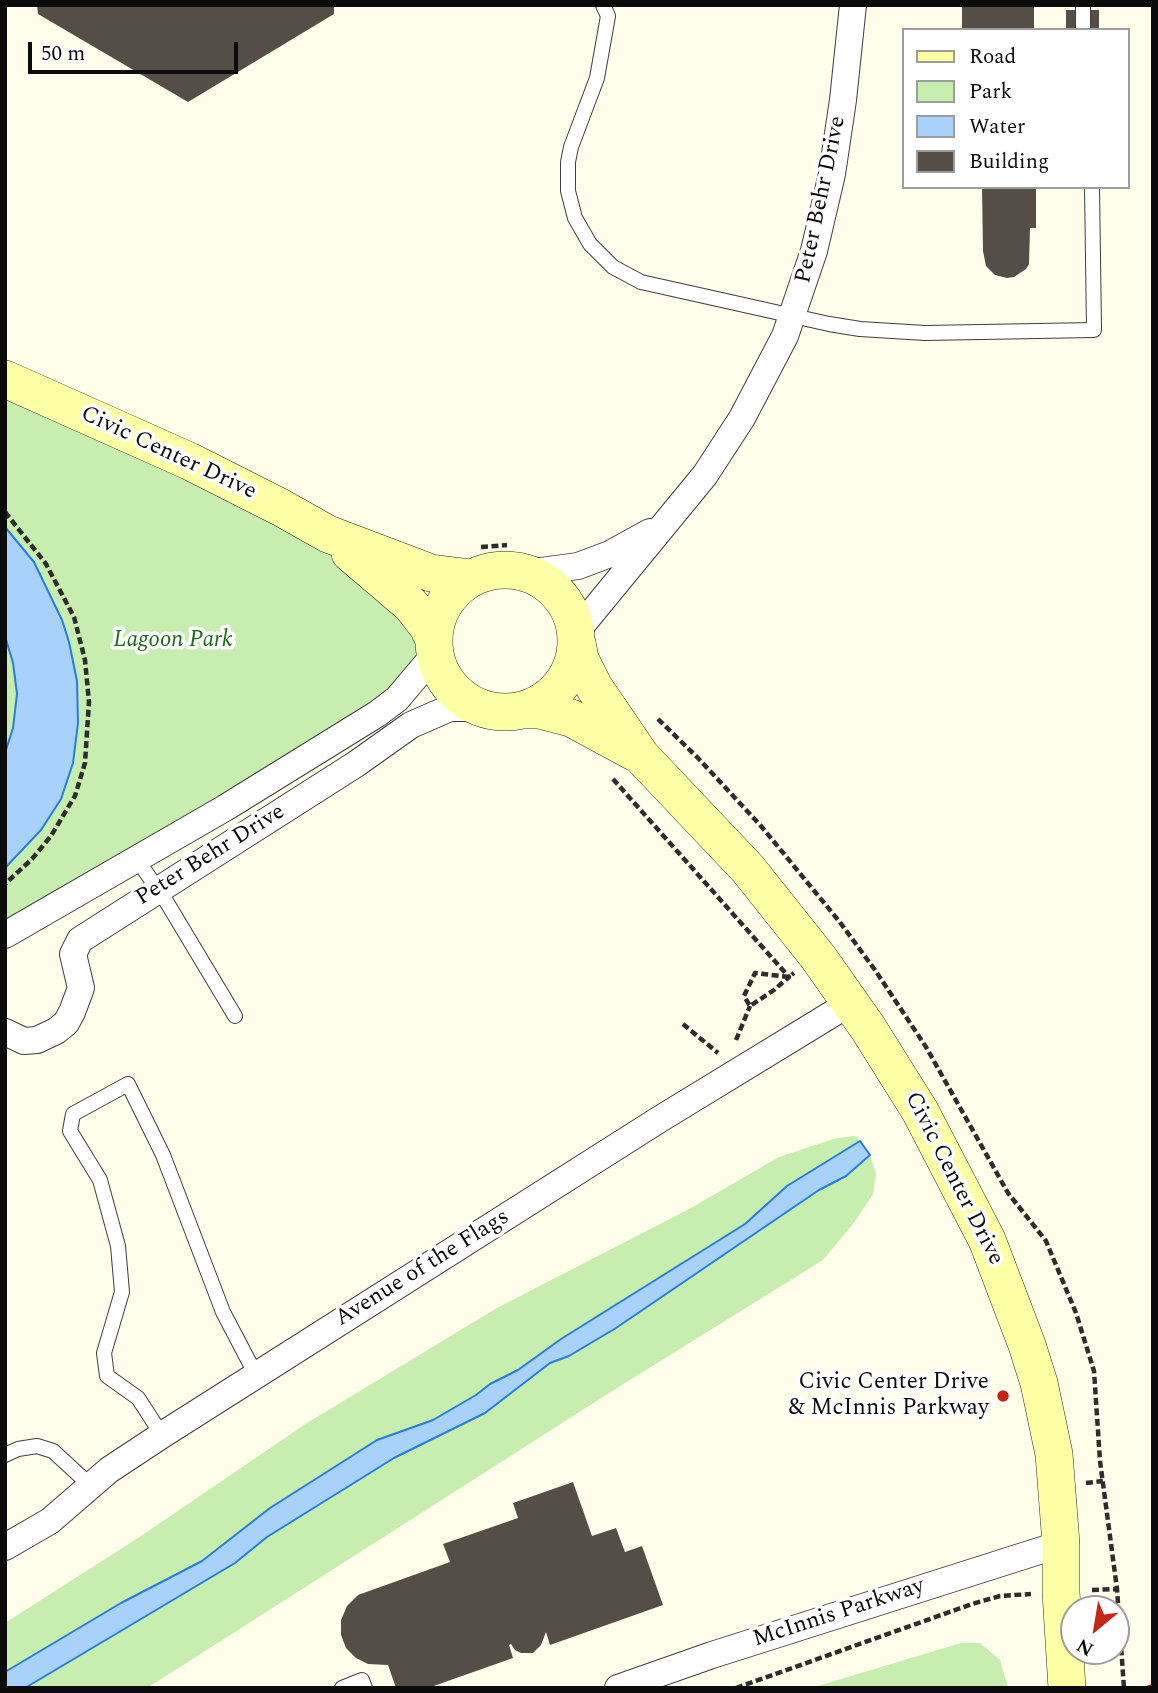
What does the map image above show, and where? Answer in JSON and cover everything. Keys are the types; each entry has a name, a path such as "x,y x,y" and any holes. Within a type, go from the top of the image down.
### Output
{"street":[{"name":"Peter Behr Drive","path":"576,637 663,524 705,475 732,436 770,367 793,316 814,251 832,174 853,5"},
{"name":"Civic Center Drive","path":"5,379 212,472 328,534 431,573 471,578"},
{"name":"Peter Behr Drive","path":"515,570 541,571 578,566 610,554 663,524"},
{"name":"Civic Center Drive","path":"328,534 411,605 428,627 434,647"},
{"path":"500,569 515,570 529,573 554,588 571,612 576,637 573,664 562,684 538,704 509,712 481,708 456,693 439,668 434,647 440,610 448,597 471,578 500,569"},
{"name":"Civic Center Drive","path":"576,637 586,673 642,756 748,869 818,957 850,1003 920,1111 1001,1272 1027,1345 1047,1419 1058,1486 1067,1688"},
{"name":"Peter Behr Drive","path":"5,935 225,808 377,714 397,699 434,647"},
{"name":"Peter Behr Drive","path":"5,1032 24,1041 37,1040 66,1023 81,988 73,954 80,940 430,714 450,708 481,708"},
{"name":"Civic Center Drive","path":"523,709 540,710 571,718 642,756"},
{"name":"Avenue of the Flags","path":"5,1547 50,1521 109,1470 256,1374 660,1119 850,1003"},
{"name":"McInnis Parkway","path":"618,1688 712,1655 1061,1544"}],"lane":[{"path":"603,5 608,16 597,78 576,132 568,162 568,191 570,205 581,231 596,250 613,267 641,282 860,329 904,332 1094,330 1092,189"},
{"path":"1083,5 1083,28"},
{"path":"136,858 235,1016"},
{"path":"162,1435 138,1398 107,1376 104,1353 122,1292 118,1246 100,1180 70,1131 73,1114 128,1084 163,1155 223,1312 256,1374"},
{"path":"5,1455 18,1449 37,1446 60,1457 91,1486"},
{"path":"342,1688 362,1680 365,1688"}],"path":[{"path":"5,512 40,555 66,599 81,639 89,702 85,763 75,796 51,836 32,859 5,884"},
{"path":"750,1006 744,996 751,979 755,973 771,974"},
{"path":"683,1024 717,1054 738,1039 750,1006 789,977"},
{"path":"1103,1481 1117,1589 1124,1688"},
{"path":"736,1688 1000,1596"}],"green space":[{"name":"Lagoon Park","path":"5,379 280,507 428,627 419,675 5,935"},
{"path":"855,1136 860,1141 787,1186 745,1224 561,1339 518,1370 490,1384 433,1420 377,1440 270,1508 202,1561 176,1573 5,1672 5,1623 138,1538 307,1423 497,1308 691,1208 779,1157 837,1138"},
{"path":"870,1155 876,1174 873,1194 856,1220 823,1260 155,1683 147,1688 25,1688 235,1563 267,1537 394,1458 485,1413 550,1363 569,1356 820,1190 846,1176"},
{"path":"961,1643 980,1643 1000,1660 1008,1688 811,1688"}],"water":[{"path":"5,527 34,562 62,620 77,681 78,723 73,763 61,799 41,830 5,868 5,753 13,728 17,694 13,663 5,636"},
{"path":"860,1141 870,1155 846,1176 819,1190 616,1328 569,1356 550,1363 485,1413 394,1458 267,1537 235,1563 25,1688 5,1688 5,1672 121,1603 202,1561 270,1508 377,1440 433,1420 490,1384 518,1370 561,1339 745,1224 787,1186"}],"building":[{"path":"37,5 334,5 334,14 188,102 38,14"},
{"path":"962,5 1034,5 1034,28 962,28"},
{"path":"1066,10 1099,10 1099,28 1066,28"},
{"path":"982,189 1036,189 1036,228 1030,228 1029,264 1026,269 1014,277 995,275 986,266 983,251"},
{"path":"573,1482 592,1536 616,1528 625,1552 642,1546 663,1605 550,1645 546,1632 541,1645 533,1653 521,1653 511,1644 509,1645 513,1658 428,1688 396,1688 388,1665 368,1664 356,1658 346,1648 341,1635 341,1620 347,1606 358,1595 450,1562 443,1544 518,1518 513,1503"}],"railway":[{"path":"1148,1688 1153,1686"}],"place":[{"name":"Civic Center Drive & McInnis Parkway","path":"1003,1396"}]}
